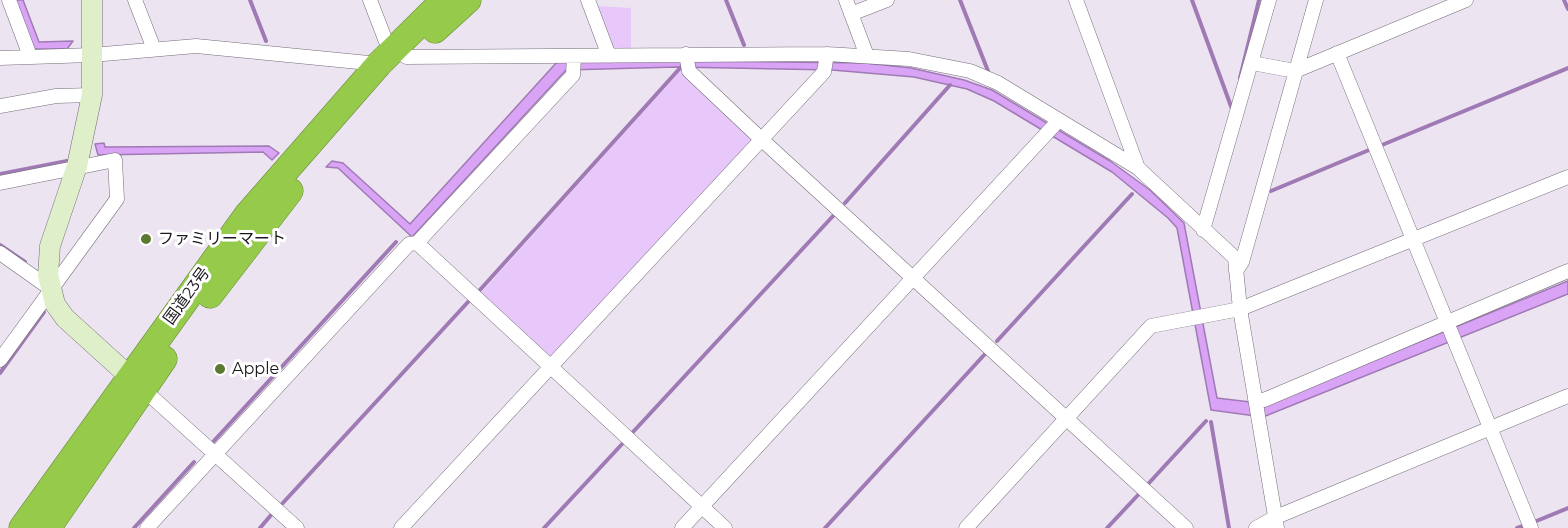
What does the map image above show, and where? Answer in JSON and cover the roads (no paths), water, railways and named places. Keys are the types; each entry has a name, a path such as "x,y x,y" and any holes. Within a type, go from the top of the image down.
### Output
{"highway":[{"name":"国道23号","path":"48,528 136,383 247,215 444,0"},
{"name":"国道23号","path":"391,57 468,0"},
{"name":"国道23号","path":"22,528 136,383"}],"street":[{"path":"9,0 30,56"},
{"path":"92,0 92,95 77,166 50,246 48,275 55,304 65,318 297,528"},
{"path":"135,0 154,49"},
{"path":"370,0 391,57"},
{"path":"588,0 609,56"},
{"path":"846,0 867,56"},
{"path":"851,14 887,0"},
{"path":"1076,0 1138,168"},
{"path":"1203,230 1269,0"},
{"path":"1236,272 1242,262 1316,0"},
{"path":"1252,63 1295,71 1466,0"},
{"path":"0,58 92,55 196,46 391,57 827,54 909,59 970,71 998,83 1138,168 1235,258 1239,309 1276,523"},
{"path":"1337,53 1531,528"},
{"path":"686,54 689,70 760,138 1186,528"},
{"path":"401,528 551,368 760,138 824,72 827,54"},
{"path":"147,528 409,244 417,243 573,75 574,57"},
{"path":"0,106 56,96 92,95"},
{"path":"682,528 1059,120"},
{"path":"0,183 115,160 117,199 0,360"},
{"path":"966,528 1150,326 1239,309 1568,177"},
{"path":"417,243 725,528"},
{"path":"0,254 51,289"},
{"path":"1255,399 1264,400 1568,272"},
{"path":"1256,528 1276,523 1490,427 1568,396"}],"waterway":[{"path":"250,0 266,41"},
{"path":"726,0 744,45"},
{"path":"960,0 988,71"},
{"path":"1192,0 1232,109"},
{"path":"1240,78 1259,0"},
{"path":"1564,0 1568,9"},
{"path":"479,291 681,67"},
{"path":"1382,145 1568,68"},
{"path":"845,203 950,85"},
{"path":"1271,191 1369,150"},
{"path":"0,174 67,161"},
{"path":"997,341 1132,194"},
{"path":"633,432 833,216"},
{"path":"212,443 396,242"},
{"path":"0,245 25,262"},
{"path":"281,505 468,302"},
{"path":"0,373 44,312"},
{"path":"825,528 985,354"},
{"path":"1149,483 1206,421"},
{"path":"1211,422 1229,528"},
{"path":"544,528 623,443"},
{"path":"134,528 194,462"},
{"path":"1107,528 1138,495"},
{"path":"1534,522 1568,508"},
{"path":"260,528 271,515"},
{"path":"1517,528 1523,526"}],"place":[{"name":"ファミリーマート","path":"146,239"},
{"name":"Apple","path":"220,369"}]}
